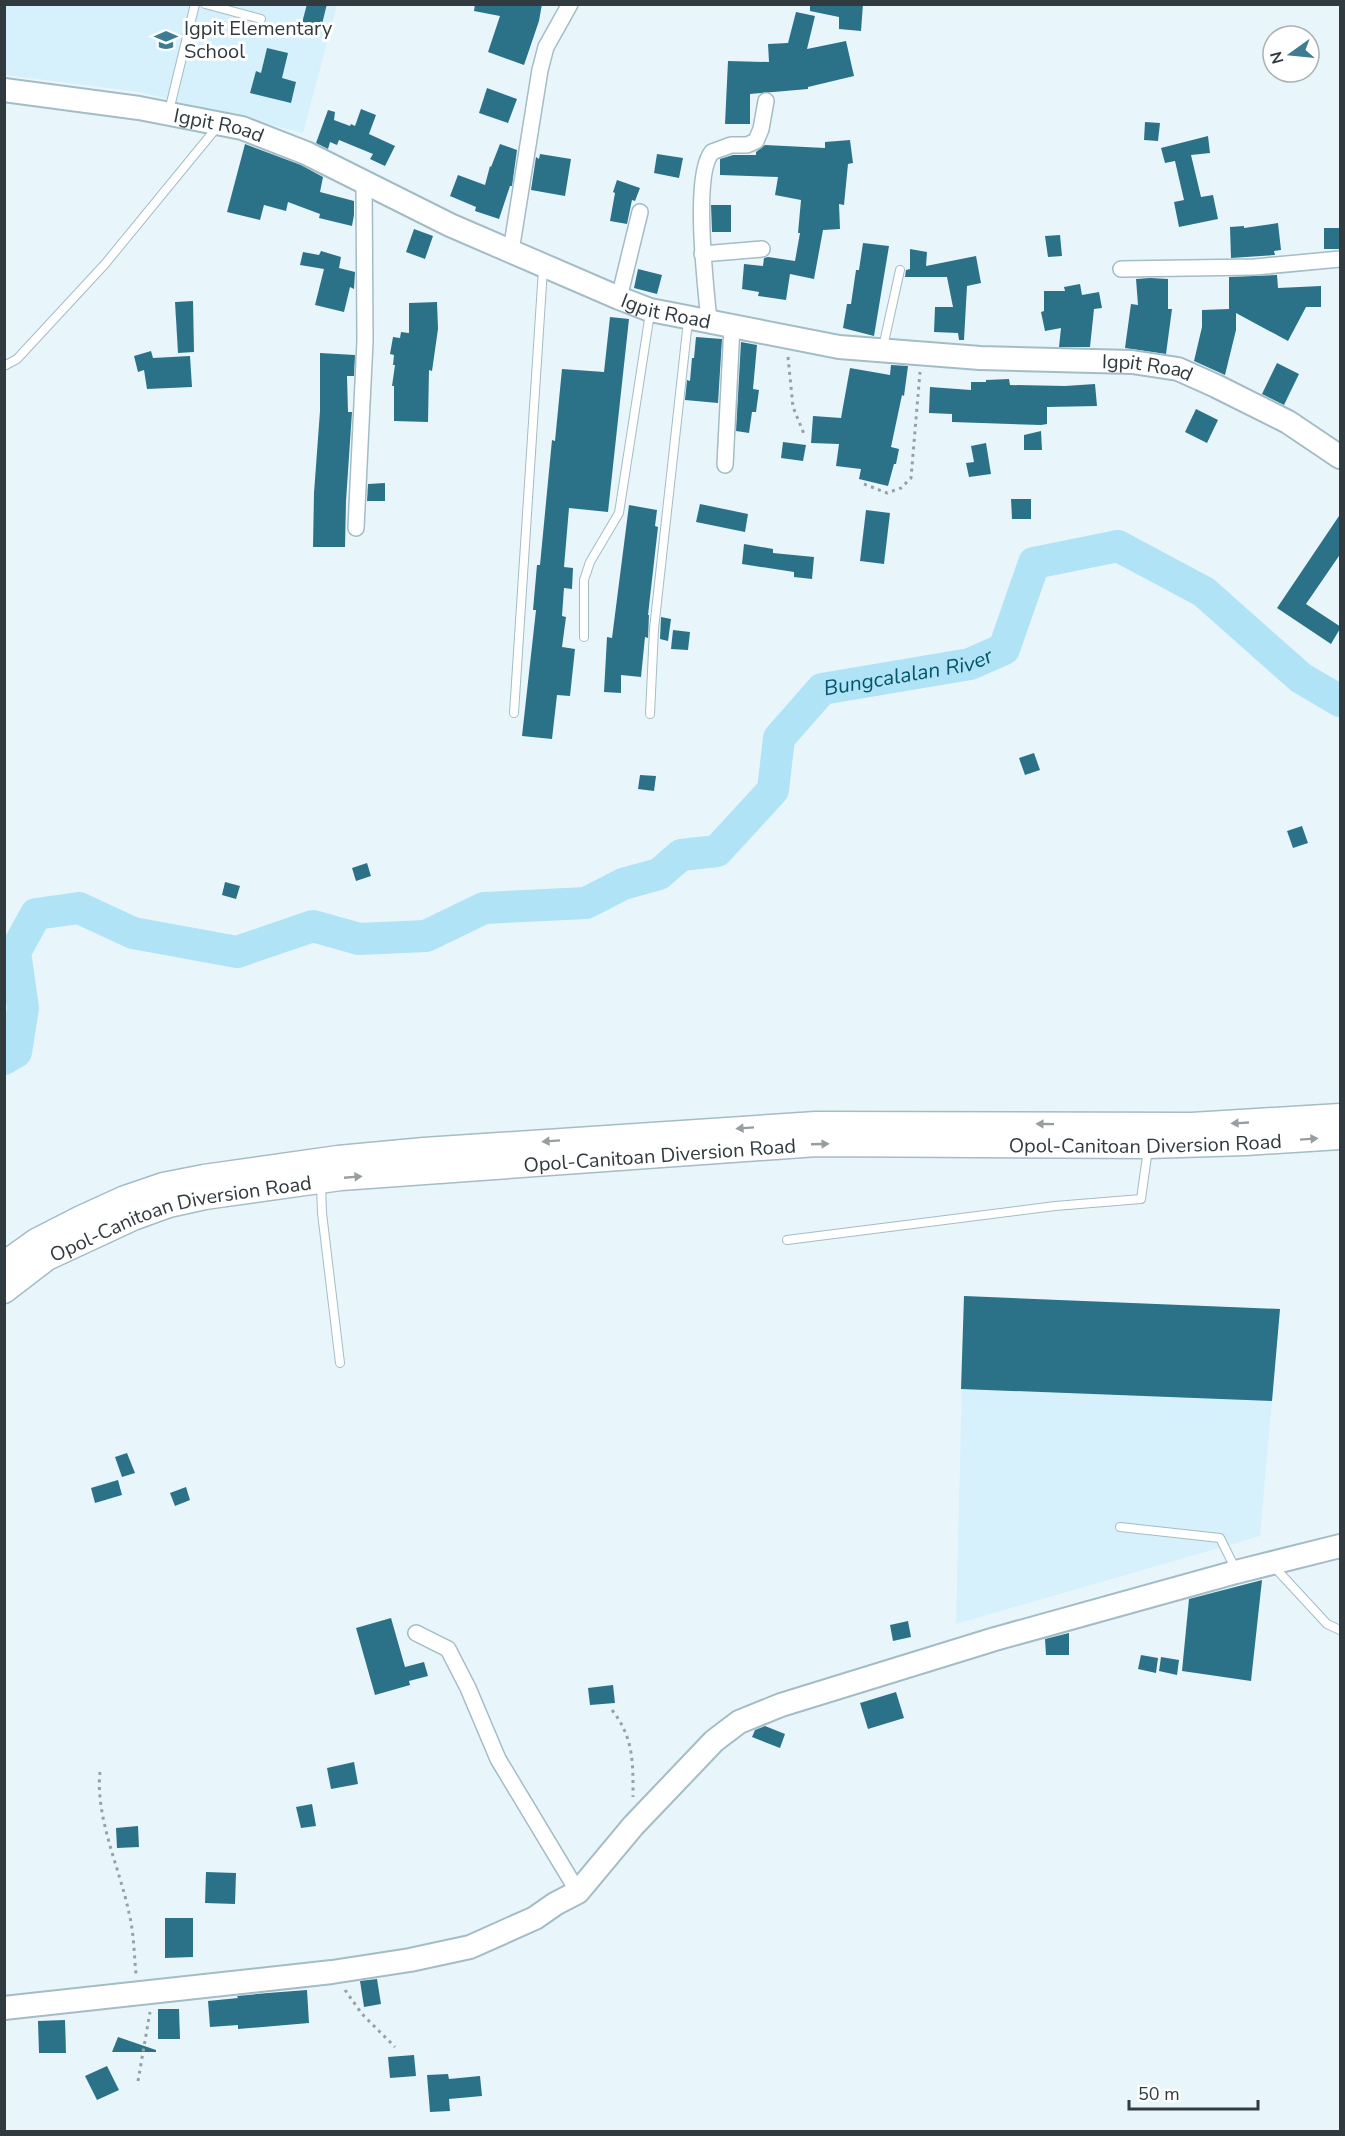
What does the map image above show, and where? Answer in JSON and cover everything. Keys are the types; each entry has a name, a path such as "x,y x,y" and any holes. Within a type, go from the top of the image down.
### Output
{"main road":[{"name":"Opol-Canitoan Diversion Road","path":"4,1264 36,1241 81,1218 125,1198 164,1185 338,1158 447,1148 816,1124 1192,1125 1341,1116"},
{"name":"Opol-Canitoan Diversion Road","path":"4,1291 47,1258 133,1218 169,1205 205,1197 321,1181 437,1170 817,1144 1148,1146 1341,1137"}],"street":[{"path":"511,251 540,70 546,47 570,4"},
{"name":"Igpit Road","path":"4,90 169,113 242,128 306,153 450,225 650,310 838,347 980,358 1132,362 1178,369 1288,422 1341,457"},
{"path":"699,319 704,168 708,156 719,148 747,145 756,141 761,129 766,101"},
{"path":"356,528 365,341 364,182"},
{"path":"619,298 640,212"},
{"path":"702,254 762,249"},
{"path":"1121,269 1265,267 1341,259"},
{"path":"725,465 732,326"},
{"path":"4,2008 332,1972 410,1960 470,1947 535,1918 578,1892 633,1826 714,1741 739,1722 781,1705 995,1639 1236,1572 1341,1546"},
{"path":"416,1633 448,1649 468,1688 498,1759 578,1892"}],"lane":[{"path":"169,113 195,4"},
{"path":"205,4 261,20"},
{"path":"4,366 17,359 81,292 221,123"},
{"path":"514,713 543,264"},
{"path":"882,351 900,270"},
{"path":"584,637 584,580 590,562 619,513 650,310"},
{"path":"650,714 654,629 699,319"},
{"path":"787,1240 1055,1206 1141,1198 1148,1146"},
{"path":"321,1181 322,1213 340,1363"},
{"path":"1120,1527 1220,1538 1236,1572"},
{"path":"1274,1562 1278,1571 1327,1624 1341,1630"}],"path":[{"path":"788,336 793,407 804,434"},
{"path":"864,484 887,493 902,488 911,478 921,354"},
{"path":"612,1710 623,1724 633,1758 633,1826"},
{"path":"100,1772 99,1783 104,1819 130,1915 145,1993 138,2081"},
{"path":"332,1972 362,2014 395,2047"}],"shaded area":[{"name":"Igpit Elementary School","path":"5,5 337,5 303,133 140,92 5,75"},
{"path":"964,1296 1280,1309 1260,1536 956,1624"}],"building":[{"path":"307,4 327,4 321,28 302,23"},
{"path":"475,4 542,4 539,21 524,65 488,52 500,16 474,11"},
{"path":"810,4 863,4 861,31 839,29 839,17 810,11"},
{"path":"796,12 815,16 807,49 846,41 854,76 808,87 808,89 750,94 750,124 725,124 728,61 769,62 768,44 788,43"},
{"path":"267,48 288,53 282,78 296,82 291,103 250,93 256,71 261,73"},
{"path":"487,88 517,99 508,123 479,113"},
{"path":"361,109 376,115 369,134 395,146 385,166 370,159 373,154 339,140 337,145 330,142 328,149 316,143 328,110 335,112 334,120 355,126"},
{"path":"1145,122 1160,123 1158,141 1144,140"},
{"path":"1208,136 1210,153 1191,155 1201,197 1213,195 1218,219 1179,227 1174,202 1184,200 1175,161 1165,163 1161,148"},
{"path":"850,140 853,163 848,164 844,205 839,204 840,229 823,230 814,279 790,274 786,300 758,296 759,292 742,289 744,264 763,266 764,258 768,257 795,261 800,233 798,233 801,200 775,195 778,177 720,175 720,159 733,155 756,155 756,152 765,145 825,148 825,142"},
{"path":"245,144 301,165 323,177 320,192 354,201 352,226 319,218 320,214 288,202 286,211 264,205 260,220 227,212"},
{"path":"500,144 517,150 512,186 510,186 499,219 475,211 476,207 450,196 458,175 485,185 490,166"},
{"path":"540,154 571,159 565,196 531,190 536,157 539,159"},
{"path":"657,154 683,158 679,178 654,173"},
{"path":"617,180 640,188 635,201 632,200 627,224 610,221 615,193 613,192"},
{"path":"711,205 731,205 731,232 712,232"},
{"path":"1278,223 1281,250 1274,251 1275,255 1231,258 1230,227 1244,226 1244,228"},
{"path":"1324,228 1341,228 1341,249 1324,249"},
{"path":"414,229 433,236 425,259 406,252"},
{"path":"1060,235 1062,256 1048,257 1045,236"},
{"path":"863,243 889,246 874,336 843,328 847,304 851,304 856,270 859,270"},
{"path":"910,249 927,252 926,266 976,256 981,283 967,286 964,340 959,340 958,333 934,332 935,307 953,307 947,277 905,277 906,270 910,269"},
{"path":"321,251 341,257 339,268 355,272 354,289 350,287 344,312 315,305 324,269 300,265 303,252 319,255"},
{"path":"638,269 662,275 657,294 634,288"},
{"path":"1277,275 1278,288 1321,286 1321,307 1306,307 1288,341 1236,313 1236,330 1225,375 1194,361 1202,327 1202,310 1229,309 1229,277"},
{"path":"1136,279 1168,279 1168,309 1172,309 1166,354 1125,348 1131,304 1138,305"},
{"path":"1080,284 1082,295 1099,292 1102,308 1094,309 1090,347 1059,347 1061,328 1045,331 1041,312 1044,311 1044,291 1065,291 1064,287"},
{"path":"193,301 194,352 178,353 175,302"},
{"path":"437,302 438,329 432,371 429,370 428,422 394,421 394,386 392,386 395,365 393,365 394,355 390,354 393,337 400,338 401,332 409,333 409,303"},
{"path":"610,317 629,319 608,512 569,508 564,567 573,568 572,589 564,588 562,616 566,617 562,647 575,649 570,696 557,695 552,739 522,736 536,610 533,610 537,565 540,565 552,440 555,441 562,369 604,372"},
{"path":"696,337 722,339 718,403 685,400"},
{"path":"741,342 757,345 753,389 759,390 756,412 752,412 749,433 736,431"},
{"path":"151,351 153,358 190,356 192,387 147,389 144,370 138,372 134,356"},
{"path":"320,353 355,355 354,376 347,376 348,412 352,412 345,547 313,547 320,411"},
{"path":"1277,363 1299,374 1284,405 1262,394"},
{"path":"891,365 908,366 904,396 902,395 891,447 899,449 888,486 859,479 861,469 836,466 839,444 811,443 813,416 841,418 850,368 890,375"},
{"path":"1009,379 1010,385 1095,384 1097,406 1047,407 1047,424 1041,425 952,422 952,414 929,413 930,387 971,390 971,382"},
{"path":"1196,409 1218,420 1207,443 1185,432"},
{"path":"1041,431 1042,450 1024,450 1024,435"},
{"path":"783,442 806,445 803,461 781,458"},
{"path":"986,443 991,474 969,477 966,463 974,462 971,446"},
{"path":"385,483 385,501 367,501 368,484"},
{"path":"1011,499 1031,499 1031,519 1012,519"},
{"path":"700,504 748,514 745,532 696,522"},
{"path":"629,505 657,510 655,526 658,527 648,615 648,638 645,637 641,677 621,675 621,693 604,692 607,637 612,638"},
{"path":"866,510 890,513 884,564 860,561"},
{"path":"1341,513 1341,553 1306,604 1341,627 1331,644 1277,608"},
{"path":"744,544 773,549 773,553 814,557 812,579 794,577 794,572 742,564"},
{"path":"661,617 671,619 668,641 660,639"},
{"path":"673,630 690,632 688,650 671,649"},
{"path":"1034,753 1040,770 1025,775 1019,758"},
{"path":"640,775 656,776 654,791 638,789"},
{"path":"1302,826 1308,843 1293,848 1287,831"},
{"path":"367,863 371,876 356,881 352,868"},
{"path":"225,882 240,886 236,899 222,895"},
{"path":"964,1296 1280,1309 1272,1401 961,1389"},
{"path":"127,1453 135,1473 122,1477 115,1457"},
{"path":"118,1480 122,1495 95,1503 91,1488"},
{"path":"186,1487 190,1500 175,1506 170,1493"},
{"path":"1262,1580 1251,1681 1182,1671 1189,1599"},
{"path":"391,1618 405,1667 424,1662 428,1676 409,1681 410,1685 375,1695 356,1628"},
{"path":"908,1621 911,1637 893,1641 890,1625"},
{"path":"1069,1633 1069,1655 1046,1655 1045,1639"},
{"path":"1141,1655 1158,1658 1156,1673 1138,1669"},
{"path":"1161,1657 1179,1660 1177,1675 1159,1671"},
{"path":"613,1685 615,1703 590,1705 588,1688"},
{"path":"896,1692 904,1718 868,1729 860,1703"},
{"path":"765,1726 785,1734 780,1748 752,1737 755,1730"},
{"path":"354,1762 358,1784 331,1789 327,1768"},
{"path":"312,1804 316,1826 301,1828 296,1807"},
{"path":"138,1826 139,1847 117,1848 116,1828"},
{"path":"206,1872 236,1873 235,1904 205,1903"},
{"path":"165,1918 193,1918 193,1957 165,1958"},
{"path":"377,1979 381,2004 364,2007 360,1981"},
{"path":"307,1990 309,2023 238,2029 238,2025 210,2027 208,2001"},
{"path":"158,2009 179,2009 180,2039 158,2039"},
{"path":"65,2020 66,2053 39,2053 38,2021"},
{"path":"118,2037 156,2050 156,2052 112,2052"},
{"path":"414,2055 416,2076 390,2078 388,2057"},
{"path":"107,2066 119,2090 97,2100 85,2076"},
{"path":"448,2074 449,2079 480,2076 482,2096 449,2099 450,2111 430,2112 427,2075"}],"waterway":[{"name":"Bungcalalan River","path":"4,1059 16,1052 23,1008 15,952 36,914 79,908 133,933 237,952 313,926 359,939 426,936 484,908 586,903 623,884 659,874 681,855 717,851 773,790 779,738 822,689 970,664 1004,649 1034,563 1118,546 1204,592 1301,678 1340,701"}],"place":[{"name":"Igpit Elementary School","path":"166,40"}]}
